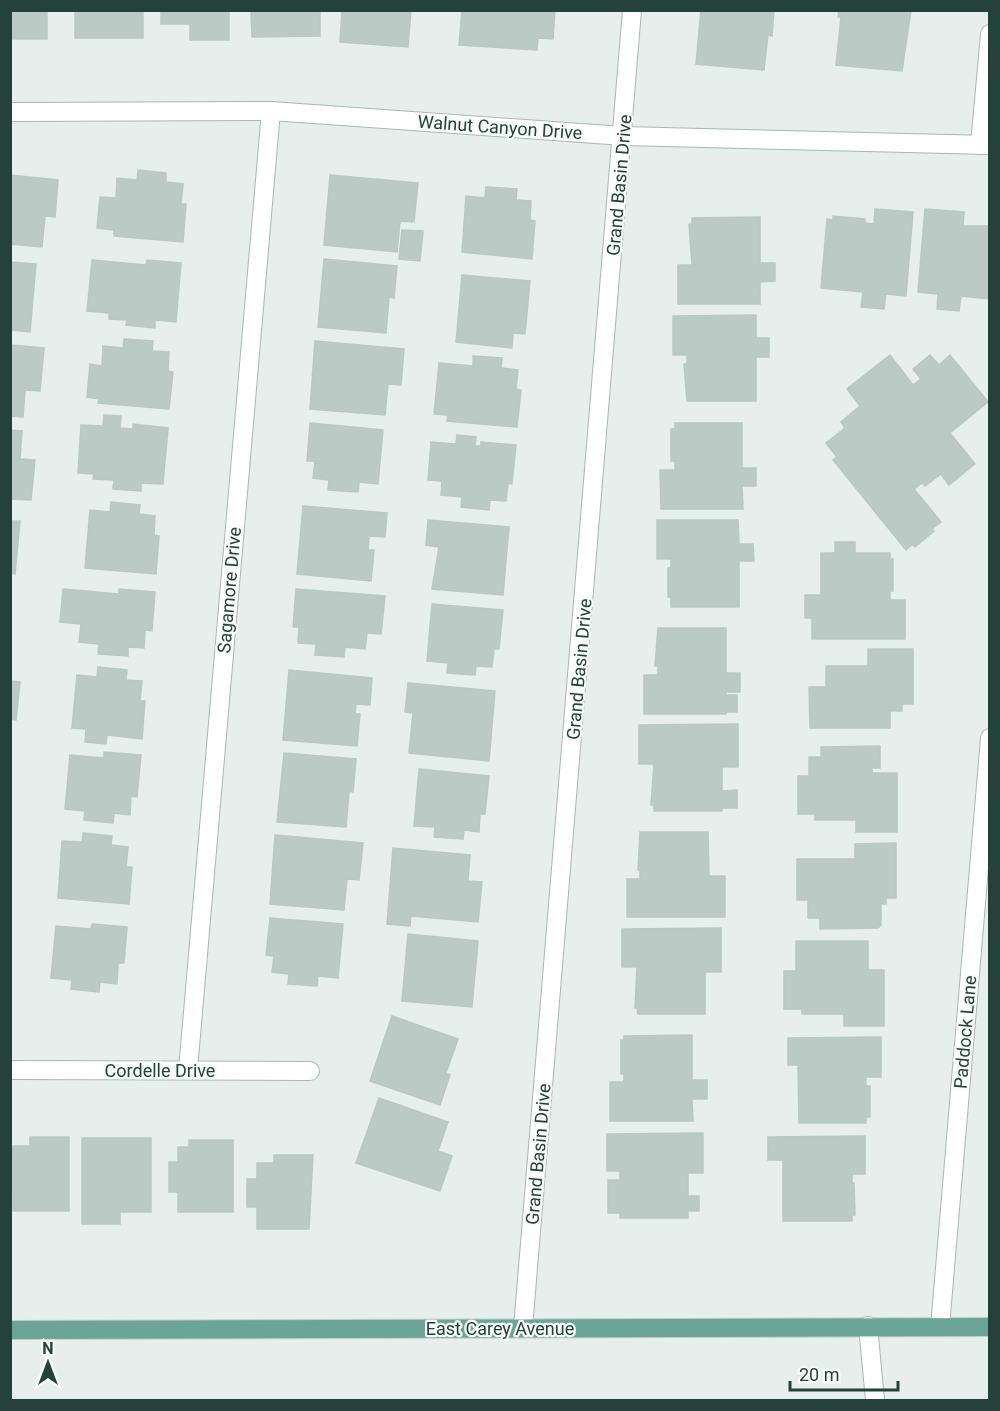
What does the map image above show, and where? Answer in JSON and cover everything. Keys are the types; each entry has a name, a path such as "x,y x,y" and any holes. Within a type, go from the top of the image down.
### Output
{"main road":[{"name":"East Carey Avenue","path":"10,1330 990,1327"}],"street":[{"name":"Grand Basin Drive","path":"522,1328 632,10"},
{"path":"985,146 990,34"},
{"name":"Walnut Canyon Drive","path":"10,112 271,111 623,136 985,146"},
{"name":"Sagamore Drive","path":"188,1070 271,111"},
{"name":"Paddock Lane","path":"940,1327 990,738"},
{"name":"Cordelle Drive","path":"10,1070 310,1071"},
{"path":"868,1326 875,1401"}],"building":[{"path":"10,10 47,10 47,39 10,39"},
{"path":"75,10 143,10 143,38 75,38"},
{"path":"161,10 229,10 229,40 190,40 190,24 161,24"},
{"path":"251,10 320,10 320,36 252,37"},
{"path":"342,10 411,10 408,47 340,42"},
{"path":"462,10 555,10 553,39 538,38 537,50 459,45"},
{"path":"701,10 774,10 772,36 768,35 764,70 696,64"},
{"path":"839,10 911,10 902,71 836,65 841,17 838,17"},
{"path":"138,170 166,173 166,182 183,184 181,204 186,204 183,242 114,236 114,230 97,228 100,197 116,198 117,178 137,180"},
{"path":"10,175 58,180 55,217 45,216 42,247 10,244"},
{"path":"330,175 418,183 414,222 400,221 397,252 324,245"},
{"path":"486,187 517,189 516,200 531,201 530,220 535,221 532,259 462,252 466,196 485,198"},
{"path":"875,209 913,212 906,296 886,294 884,309 861,307 863,292 821,288 827,219 833,220 833,216 865,219 865,223 874,224"},
{"path":"925,209 964,212 963,226 990,226 990,299 961,296 959,311 937,309 938,294 918,292"},
{"path":"760,217 760,263 775,263 775,281 760,282 760,304 678,304 678,265 692,265 689,224 692,224 692,218"},
{"path":"402,230 423,231 420,261 399,259"},
{"path":"324,259 397,266 394,298 389,297 386,333 318,327"},
{"path":"92,260 146,265 147,260 181,263 176,322 155,320 155,328 126,325 127,320 109,319 109,313 87,311"},
{"path":"10,262 36,264 30,332 10,330"},
{"path":"462,275 530,281 525,334 513,333 512,348 456,342"},
{"path":"756,315 756,338 769,338 769,357 756,357 756,401 687,401 684,364 687,364 687,355 673,355 673,316"},
{"path":"124,339 153,341 152,351 169,352 168,371 173,372 169,409 98,403 99,399 87,397 90,364 102,366 103,346 123,348"},
{"path":"315,341 404,349 401,385 388,384 385,415 310,409"},
{"path":"10,345 44,348 40,391 25,390 23,417 10,416"},
{"path":"890,355 913,385 921,379 913,369 930,355 939,365 950,355 988,402 950,433 975,464 949,485 941,474 925,486 922,483 914,489 941,522 915,547 913,544 906,550 833,460 837,457 826,443 845,428 841,422 860,406 847,389"},
{"path":"473,356 502,358 501,368 518,370 516,389 521,390 517,427 447,421 448,415 434,414 439,363 473,366"},
{"path":"104,415 121,416 120,428 133,429 133,424 168,428 163,484 141,483 141,491 113,489 114,480 93,479 94,474 78,473 81,425 103,426"},
{"path":"310,423 383,430 378,484 359,482 358,492 328,490 329,480 313,478 315,461 307,461"},
{"path":"675,423 742,423 742,468 756,468 756,486 742,486 743,509 661,509 660,470 675,470 675,461 671,461 671,429 675,429"},
{"path":"10,430 22,431 20,459 35,460 31,500 10,499"},
{"path":"457,435 476,437 475,446 481,446 481,442 516,445 512,484 508,483 506,501 490,500 489,510 461,507 462,497 441,495 442,481 428,480 431,442 456,444"},
{"path":"111,502 140,505 139,514 155,516 154,535 159,536 156,574 85,568 90,510 110,512"},
{"path":"303,506 387,513 385,537 369,536 368,550 374,550 371,581 297,574"},
{"path":"428,520 509,527 503,595 432,589 439,547 426,545"},
{"path":"657,520 738,520 739,544 753,544 754,561 739,561 739,607 671,607 671,597 668,597 668,568 671,568 671,559 657,559"},
{"path":"10,521 20,521 15,574 10,573"},
{"path":"835,542 855,542 855,553 890,553 890,559 893,559 893,591 890,591 890,600 905,600 905,639 812,639 812,618 805,618 805,595 821,595 821,553 835,553"},
{"path":"63,589 119,594 119,589 155,592 152,631 145,630 144,648 128,647 128,656 98,654 99,644 79,642 81,624 60,622"},
{"path":"296,589 385,596 381,634 367,633 365,649 345,647 344,657 315,655 316,644 298,643 299,627 293,627"},
{"path":"432,604 503,610 499,649 494,649 492,667 476,666 475,675 447,673 448,663 427,661"},
{"path":"658,628 726,628 726,673 740,673 740,692 726,692 726,695 737,695 737,712 644,714 644,675 658,675 658,666 655,666"},
{"path":"868,649 913,649 913,704 902,704 902,711 890,711 890,728 810,728 809,687 826,687 826,666 868,666"},
{"path":"98,667 127,670 126,680 142,681 140,701 145,701 142,739 107,735 106,744 85,742 86,729 72,728 77,675 97,677"},
{"path":"289,670 372,678 370,705 356,704 355,714 360,714 357,746 283,740"},
{"path":"10,681 20,682 16,720 10,719"},
{"path":"408,683 495,691 489,761 409,753 413,713 405,712"},
{"path":"738,724 738,767 722,767 722,791 737,790 737,808 722,808 722,811 654,811 654,805 651,805 654,764 639,764 639,725"},
{"path":"880,746 880,768 872,768 872,773 897,773 897,832 856,832 856,820 815,820 815,814 798,814 798,776 809,776 809,757 821,757 821,747"},
{"path":"104,752 141,755 137,797 131,796 130,815 114,813 113,823 84,820 85,811 65,809 70,755 104,758"},
{"path":"284,753 356,759 353,792 349,791 346,827 277,822"},
{"path":"419,769 489,776 485,814 480,814 479,832 464,830 463,839 434,837 435,827 414,826"},
{"path":"640,832 708,832 709,876 725,876 725,917 627,917 627,879 640,879 640,870 638,870"},
{"path":"83,833 112,836 111,845 128,847 126,867 132,867 129,904 58,898 62,841 82,842"},
{"path":"275,835 363,843 359,880 347,879 344,910 270,904"},
{"path":"896,843 896,898 886,898 886,904 881,904 881,925 878,928 820,929 820,918 808,918 808,900 797,900 797,859 855,859 855,844"},
{"path":"393,848 470,855 468,881 482,882 478,922 411,916 410,926 387,924"},
{"path":"270,918 343,924 338,978 318,976 317,986 288,984 289,974 272,972 274,956 266,955"},
{"path":"92,924 127,927 124,963 118,963 117,984 100,982 99,992 71,989 72,980 51,978 56,926 91,929"},
{"path":"721,928 721,972 705,972 705,1014 638,1014 635,1008 637,967 622,967 622,929"},
{"path":"408,934 478,941 472,1007 402,1001"},
{"path":"796,941 868,941 868,970 884,970 884,1026 844,1026 844,1014 802,1014 802,1009 784,1009 784,971 796,971"},
{"path":"392,1016 458,1039 446,1073 450,1075 440,1105 370,1081"},
{"path":"692,1035 692,1080 707,1080 707,1099 692,1099 693,1121 610,1121 610,1082 624,1082 624,1074 621,1074 621,1040 624,1040 624,1036"},
{"path":"881,1037 881,1077 866,1077 866,1086 870,1086 870,1117 866,1117 866,1123 799,1123 798,1065 788,1065 788,1038"},
{"path":"379,1098 448,1122 438,1151 452,1156 440,1191 356,1163"},
{"path":"703,1133 703,1173 688,1173 688,1196 699,1196 699,1211 688,1211 688,1218 620,1218 620,1213 608,1213 608,1180 620,1180 620,1171 607,1171 607,1134"},
{"path":"865,1136 865,1174 852,1174 855,1215 852,1215 852,1221 783,1221 783,1160 768,1160 768,1137"},
{"path":"30,1137 69,1137 69,1211 13,1211 13,1190 10,1190 13,1146 30,1146"},
{"path":"82,1138 151,1138 151,1212 120,1212 120,1224 82,1224"},
{"path":"189,1140 233,1140 233,1212 178,1212 178,1192 169,1192 169,1162 178,1162 178,1147 189,1147"},
{"path":"274,1155 313,1155 309,1229 257,1229 257,1207 247,1207 247,1179 257,1179 257,1163 274,1163"}]}
